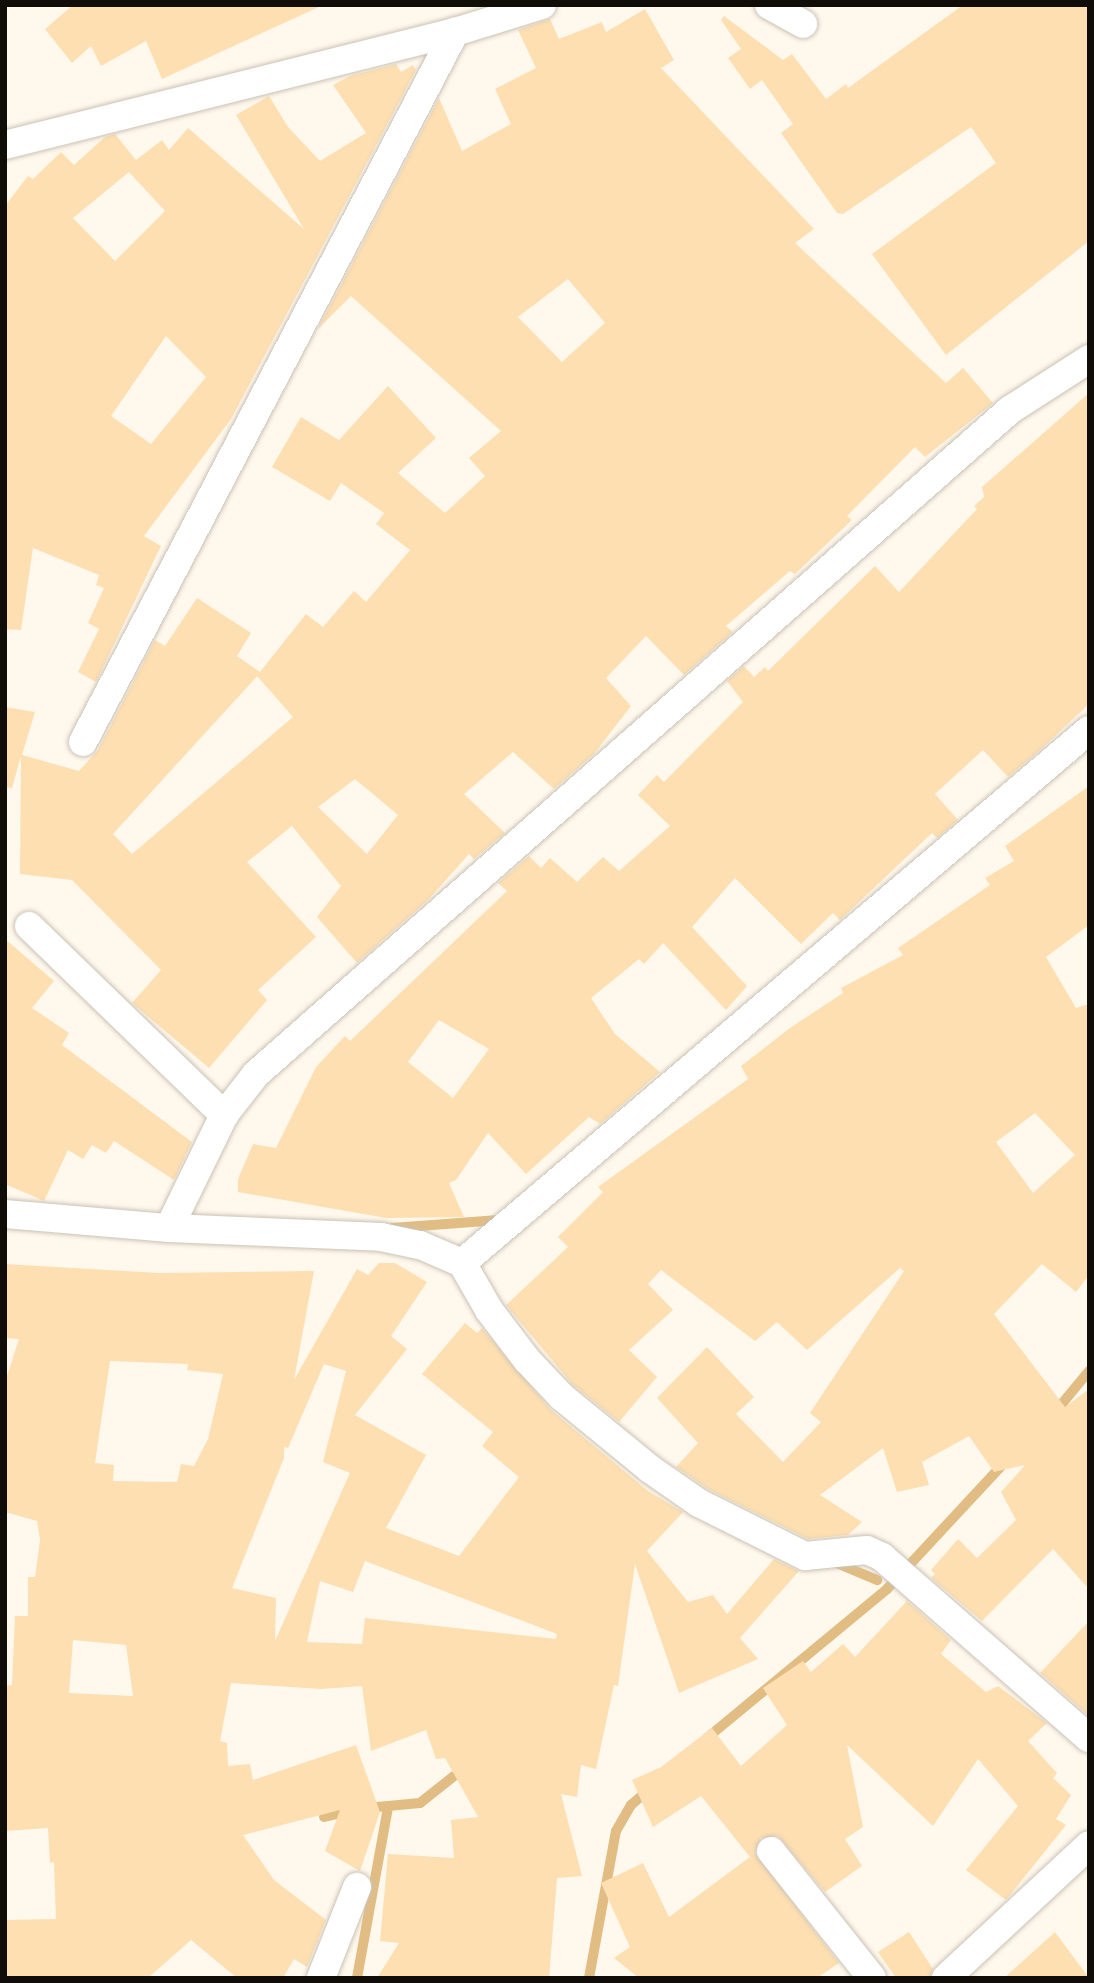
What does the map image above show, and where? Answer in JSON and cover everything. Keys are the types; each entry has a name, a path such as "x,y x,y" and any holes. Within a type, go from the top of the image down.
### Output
{"street":[{"path":"5,145 455,32 542,5"},
{"path":"769,5 803,24"},
{"path":"83,742 455,32"},
{"path":"169,1228 223,1115 256,1074 1010,410 1089,359"},
{"path":"462,1263 1089,730"},
{"path":"29,926 223,1115"},
{"path":"5,1214 169,1228 381,1237 420,1245 462,1263 489,1310 527,1360 562,1397 650,1469 699,1503 805,1556 867,1550 882,1557 1089,1738"},
{"path":"946,1978 1089,1845"},
{"path":"771,1851 872,1978"},
{"path":"321,1978 357,1887"}],"building":[{"path":"73,5 323,5 162,79 146,41 101,66 91,46 72,63 45,29"},
{"path":"963,5 1089,5 1089,241 946,355 872,254 996,163 971,127 843,214 837,213 781,133 793,124 762,80 750,89 728,58 741,49 721,20 724,16 783,60 792,54 826,99 846,84 848,88"},
{"path":"645,9 674,60 661,68 814,229 795,243 946,383 963,368 993,403 925,457 915,447 847,516 852,520 795,574 790,571 726,626 733,632 684,675 646,636 606,678 631,706 594,754 554,789 513,752 464,794 505,833 474,859 469,854 428,900 357,963 317,917 341,886 292,826 247,862 316,937 258,990 267,1000 209,1068 132,1003 161,970 72,880 20,874 21,756 12,788 5,787 5,707 35,712 22,755 79,771 98,750 155,640 165,646 197,598 251,633 237,656 260,672 306,614 323,627 354,591 366,602 410,550 376,524 384,513 341,483 330,501 272,467 301,417 339,440 388,386 436,438 398,473 445,513 485,476 469,458 501,431 351,296 318,329 439,98 462,151 511,124 495,89 536,68 518,30 550,19 559,39 602,22 606,32","holes":["568,279 605,323 562,362 518,317","257,676 293,717 132,854 113,834","355,779 398,815 367,854 318,807"]},
{"path":"396,64 401,72 413,65 416,70 231,419 144,536 161,546 96,682 78,672 99,629 88,623 104,588 96,585 99,575 33,548 21,630 5,629 5,206 28,176 33,179 61,152 74,165 105,137 115,134 136,160 162,140 169,150 188,128 304,229 236,115 269,96 288,127 320,161 366,133 333,85 350,76","holes":["129,172 165,211 115,261 73,218","166,336 206,377 151,444 111,416"]},
{"path":"1089,393 1089,704 1008,777 983,750 935,794 958,820 937,838 932,833 840,920 833,913 801,944 735,878 692,927 747,986 726,1010 663,943 644,964 639,959 591,998 615,1034 660,1072 600,1124 589,1117 526,1174 488,1133 456,1180 449,1183 464,1217 386,1218 238,1192 238,1179 253,1144 276,1148 316,1067 345,1036 350,1041 507,891 498,883 529,856 541,868 550,858 577,882 603,857 619,871 670,826 638,795 657,775 664,782 743,702 727,681 744,666 754,677 765,667 768,671 875,566 899,592 977,509 974,506 984,497 982,487","holes":["439,1020 489,1049 453,1098 408,1062"]},
{"path":"1089,786 1089,925 1046,957 1076,1008 1089,1004 1089,1275 1076,1292 1042,1264 994,1314 1065,1407 1089,1389 1089,1589 1053,1549 982,1621 931,1578 935,1574 931,1570 958,1539 977,1558 1016,1520 1001,1492 1025,1465 994,1472 969,1436 922,1462 929,1485 897,1492 883,1448 820,1495 862,1522 848,1535 808,1539 708,1489 676,1467 698,1443 657,1398 707,1347 754,1397 736,1414 783,1462 821,1422 810,1413 904,1271 900,1268 807,1350 777,1322 755,1341 661,1270 648,1284 673,1310 629,1350 657,1377 619,1422 573,1385 506,1305 568,1247 558,1237 603,1192 598,1187 748,1079 741,1066 790,1028 843,993 841,988 903,955 898,948 990,885 985,878 1014,861 1005,846","holes":["1035,1113 1075,1155 1033,1193 996,1142"]},
{"path":"5,939 54,981 32,1008 69,1033 62,1045 192,1142 174,1180 114,1141 106,1153 92,1145 83,1159 68,1150 44,1201 5,1184"},
{"path":"379,1263 395,1263 427,1282 391,1336 407,1349 355,1415 426,1455 386,1528 459,1556 519,1477 482,1446 493,1432 422,1374 465,1323 477,1333 482,1328 551,1410 648,1491 683,1512 647,1551 688,1602 713,1595 727,1614 774,1559 799,1571 740,1638 758,1659 679,1693 635,1564 618,1686 614,1685 596,1769 581,1765 577,1797 561,1794 582,1876 557,1878 549,1978 377,1978 399,1943 380,1941 388,1854 454,1858 451,1820 478,1817 445,1758 436,1759 426,1730 371,1751 362,1686 321,1689 231,1683 220,1741 227,1743 228,1766 250,1764 253,1780 356,1745 380,1812 360,1871 325,1851 340,1810 243,1835 274,1880 326,1920 307,1967 294,1959 283,1978 237,1978 191,1940 148,1978 5,1978 5,1920 56,1919 54,1862 50,1863 48,1828 5,1831 5,1686 12,1685 15,1616 28,1616 28,1577 35,1577 40,1540 37,1521 5,1512 5,1382 19,1339 5,1338 5,1264 159,1273 314,1271 294,1380 357,1269 368,1275","holes":["110,1361 188,1364 187,1370 223,1374 208,1439 194,1466 181,1464 177,1482 113,1481 114,1465 95,1463","324,1364 346,1371 323,1462 350,1473 275,1641 276,1598 232,1588 284,1458 284,1447 288,1448","365,1561 557,1634 556,1639 365,1618 362,1644 307,1642 320,1581 353,1592","73,1640 126,1645 133,1696 69,1693"]},
{"path":"907,1601 951,1640 941,1654 986,1692 998,1686 1047,1723 1028,1741 1057,1773 1053,1778 1071,1795 1056,1819 1066,1825 1006,1900 966,1870 1018,1806 978,1759 933,1826 847,1745 863,1827 845,1839 862,1866 825,1892 778,1836 761,1838 755,1853 839,1963 817,1978 639,1978 614,1958 630,1947 601,1883 643,1863 669,1917 750,1857 701,1796 653,1827 632,1780 661,1767 712,1728 741,1766 787,1725 763,1688 803,1661 811,1672 843,1644 855,1657"},
{"path":"1089,1621 1089,1716 1040,1673"},
{"path":"909,1932 933,1969 930,1978 896,1978 878,1952"},
{"path":"1055,1932 1089,1978 1004,1978"}],"waterway":[{"path":"392,1228 499,1220"},
{"path":"1056,1411 1089,1371"},
{"path":"707,1738 887,1589 1003,1464"},
{"path":"834,1562 877,1580"},
{"path":"367,1808 420,1803 454,1776"},
{"path":"589,1978 616,1831 631,1805 648,1790"},
{"path":"357,1978 388,1808"},
{"path":"324,1817 349,1811"}]}
